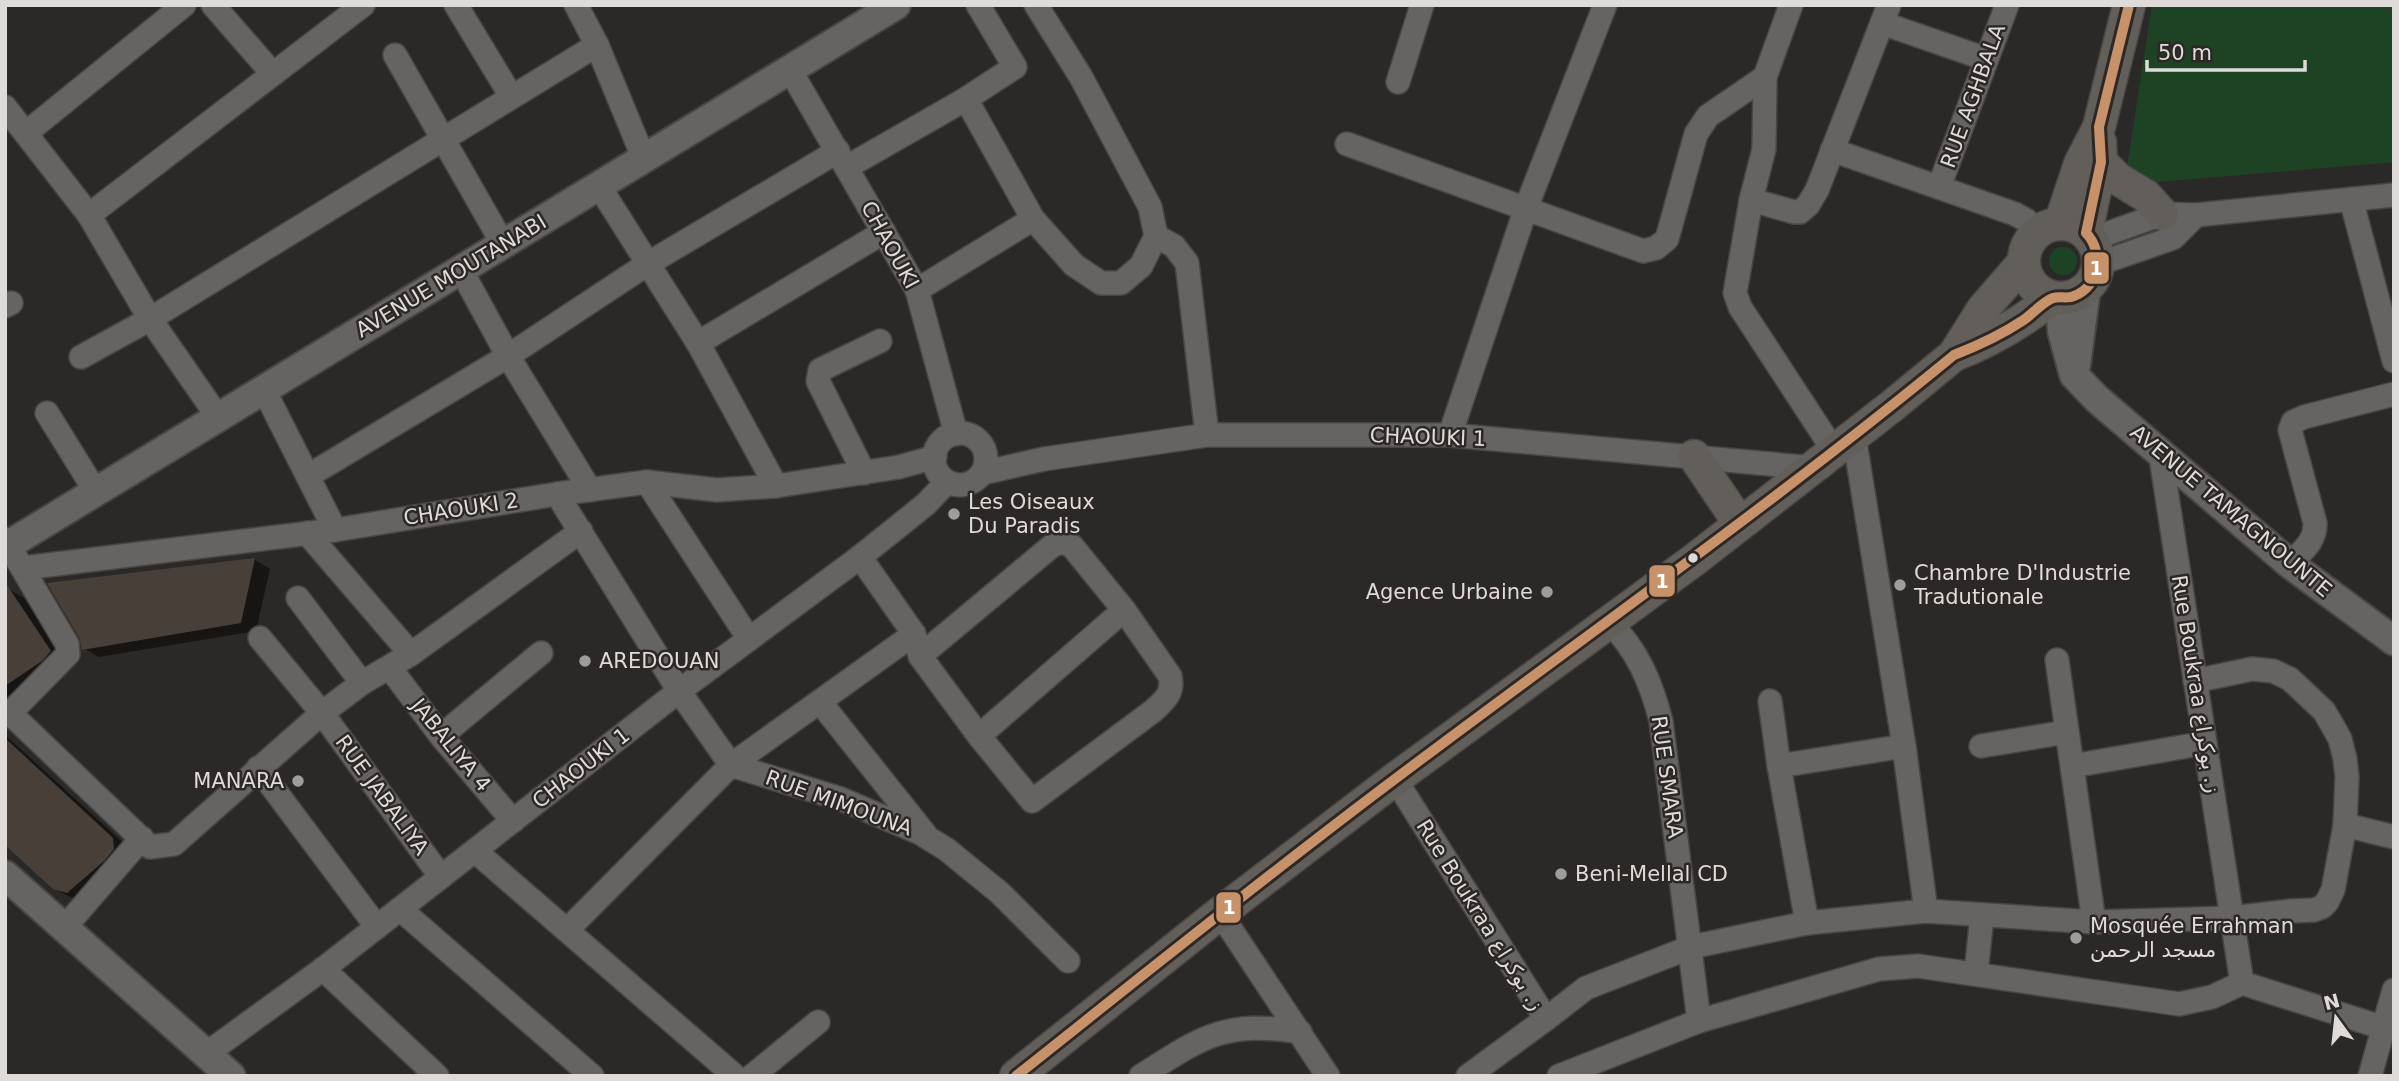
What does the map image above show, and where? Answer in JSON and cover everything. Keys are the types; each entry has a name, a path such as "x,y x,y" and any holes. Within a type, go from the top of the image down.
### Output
{"main road":[{"path":"2072,260 2030,240 2024,251 2023,263 2030,283 2038,291 2072,260 2080,164 2099,127 2129,5"},
{"path":"1033,1071 1220,913 1395,779 1740,524 1954,355 2021,323 2072,260 2101,162 2099,127"},
{"path":"2101,162 2118,178 2146,196 2162,214"},
{"path":"1954,355 1983,309 2023,263"},
{"path":"1694,456 1740,524"}],"street":[{"path":"26,134 184,5"},
{"path":"213,5 273,74"},
{"path":"89,215 363,5"},
{"path":"456,5 512,96"},
{"path":"576,5 597,45 644,159"},
{"name":"AVENUE MOUTANABI","path":"10,550 96,492 896,5"},
{"path":"308,476 508,356 649,263 842,159 966,99 1015,68 978,5"},
{"path":"966,99 1033,219 1074,265 1101,284 1121,283 1141,266 1156,236 1150,207 1081,78 1036,5"},
{"path":"1398,82 1422,5"},
{"path":"1791,5 1765,77 1764,149 1751,200 1735,293 1740,307 1834,452 1904,746 1926,911"},
{"name":"RUE AGHBALA","path":"1939,187 2007,5"},
{"path":"1450,435 1526,208 1601,6"},
{"path":"1751,200 1800,212 1808,205 1817,190 1885,14 1986,59"},
{"path":"81,357 150,319 597,45"},
{"path":"395,55 503,244"},
{"name":"CHAOUKI","path":"790,70 917,290 956,434"},
{"path":"1347,144 1643,251 1656,247 1667,239 1696,134 1708,116 1765,77"},
{"path":"5,107 89,215 150,319 218,417"},
{"path":"1832,150 2015,214 2026,220 2072,260"},
{"path":"599,186 698,343 776,486"},
{"path":"2072,260 2162,214 2196,215 2394,195"},
{"path":"2351,199 2394,361"},
{"path":"2072,260 2174,238 2196,215"},
{"path":"917,290 1033,219"},
{"path":"698,343 884,232"},
{"path":"1156,236 1174,246 1187,263 1207,435"},
{"name":"AVENUE TAMAGNOUNTE","path":"2072,260 2062,331 2074,375 2097,399 2290,564 2394,641"},
{"path":"461,270 508,356 590,490"},
{"path":"864,473 818,381 820,370 880,341"},
{"path":"264,390 335,530"},
{"path":"2290,564 2312,540 2316,531 2290,430 2293,422 2394,394"},
{"path":"47,413 96,492"},
{"path":"956,434 974,437 984,462 970,483 944,473 936,450 944,439 956,434"},
{"name":"CHAOUKI 1","path":"984,462 1044,459 1207,435 1450,435 1694,456 1834,452"},
{"name":"Rue Boukraa ز. بوكراع","path":"2160,451 2242,983"},
{"name":"CHAOUKI 2","path":"10,550 307,533 647,482 717,490 776,486 899,467 944,473"},
{"name":"CHAOUKI 1","path":"206,1054 323,969 679,691 860,557 926,504 947,482 944,473"},
{"path":"647,482 749,639"},
{"path":"557,494 679,691 731,765"},
{"name":"RUE JABALIYA","path":"142,838 150,847 174,844 322,713 362,683 411,654 581,531"},
{"path":"307,533 411,654"},
{"path":"860,557 914,634 920,656 979,736 1032,801 1144,718 1166,699 1172,686 1170,676 1124,610 1072,546 1063,542 1053,545 920,656"},
{"path":"10,550 66,645 68,654 16,707 14,717 142,838 65,927"},
{"path":"298,598 362,683"},
{"path":"979,736 1124,610"},
{"name":"RUE SMARA","path":"1608,621 1634,650 1648,678 1661,721 1699,1021"},
{"name":"RUE MIMOUNA","path":"567,930 731,765 914,634"},
{"name":"RUE JABALIYA","path":"260,638 322,713 441,877"},
{"path":"441,736 541,653"},
{"path":"2057,660 2094,922"},
{"name":"JABALIYA 4","path":"390,668 441,736 513,821"},
{"path":"2195,681 2252,669 2273,671 2290,679 2324,711 2340,739 2345,758 2345,825 2333,890 2327,902 2314,910 2232,918"},
{"path":"1770,701 1807,923"},
{"path":"820,702 929,839"},
{"path":"1980,746 2067,732"},
{"path":"2072,766 2204,743"},
{"path":"1779,766 1904,746"},
{"name":"RUE MIMOUNA","path":"731,765 841,799 929,839 946,849 1000,893 1068,961"},
{"path":"258,768 377,927"},
{"name":"Rue Boukraa ز. بوكراع","path":"1395,779 1546,1019 1586,988 1691,947 1807,923 1926,911 2094,922 2232,918"},
{"path":"2345,825 2394,837"},
{"path":"475,851 735,1076"},
{"path":"9,885 65,927 231,1076"},
{"path":"400,909 592,1076"},
{"path":"1220,913 1328,1076"},
{"path":"1976,974 1982,915"},
{"path":"1559,1076 1699,1021 1879,969 1918,966 2179,1004 2212,997 2242,983 2384,1028"},
{"path":"323,969 437,1076"},
{"path":"2370,1076 2393,998"},
{"path":"1474,1074 1546,1019"},
{"path":"752,1076 818,1022"},
{"path":"1140,1076 1194,1043 1223,1031 1236,1028 1268,1028 1300,1032"}],"green space":[{"path":"2152,5 2394,5 2394,162 2146,183 2127,167"},
{"path":"2063,247 2073,251 2077,261 2073,271 2063,275 2053,271 2049,261 2053,251"}],"building":[{"path":"255,558 241,623 82,650 79,637 47,583"},
{"path":"5,582 51,651 42,661 5,686"},
{"path":"5,738 113,838 114,849 104,861 67,893 53,889 5,845"}],"transit line":[{"name":"1","path":"1016,1076 1347,815 1817,464 1954,355 2006,331 2055,297 2072,297 2083,291 2094,276 2097,258 2092,240 2086,233 2101,162 2099,127 2129,5"}],"place":[{"name":"Les Oiseaux Du Paradis","path":"954,514"},
{"name":"Chambre D'Industrie Tradutionale","path":"1900,585"},
{"name":"Agence Urbaine","path":"1547,592"},
{"name":"AREDOUAN","path":"585,661"},
{"name":"MANARA","path":"298,781"},
{"name":"Beni-Mellal CD","path":"1561,874"},
{"name":"Mosquée Errahman مسجد الرحمن","path":"2076,938"}]}
